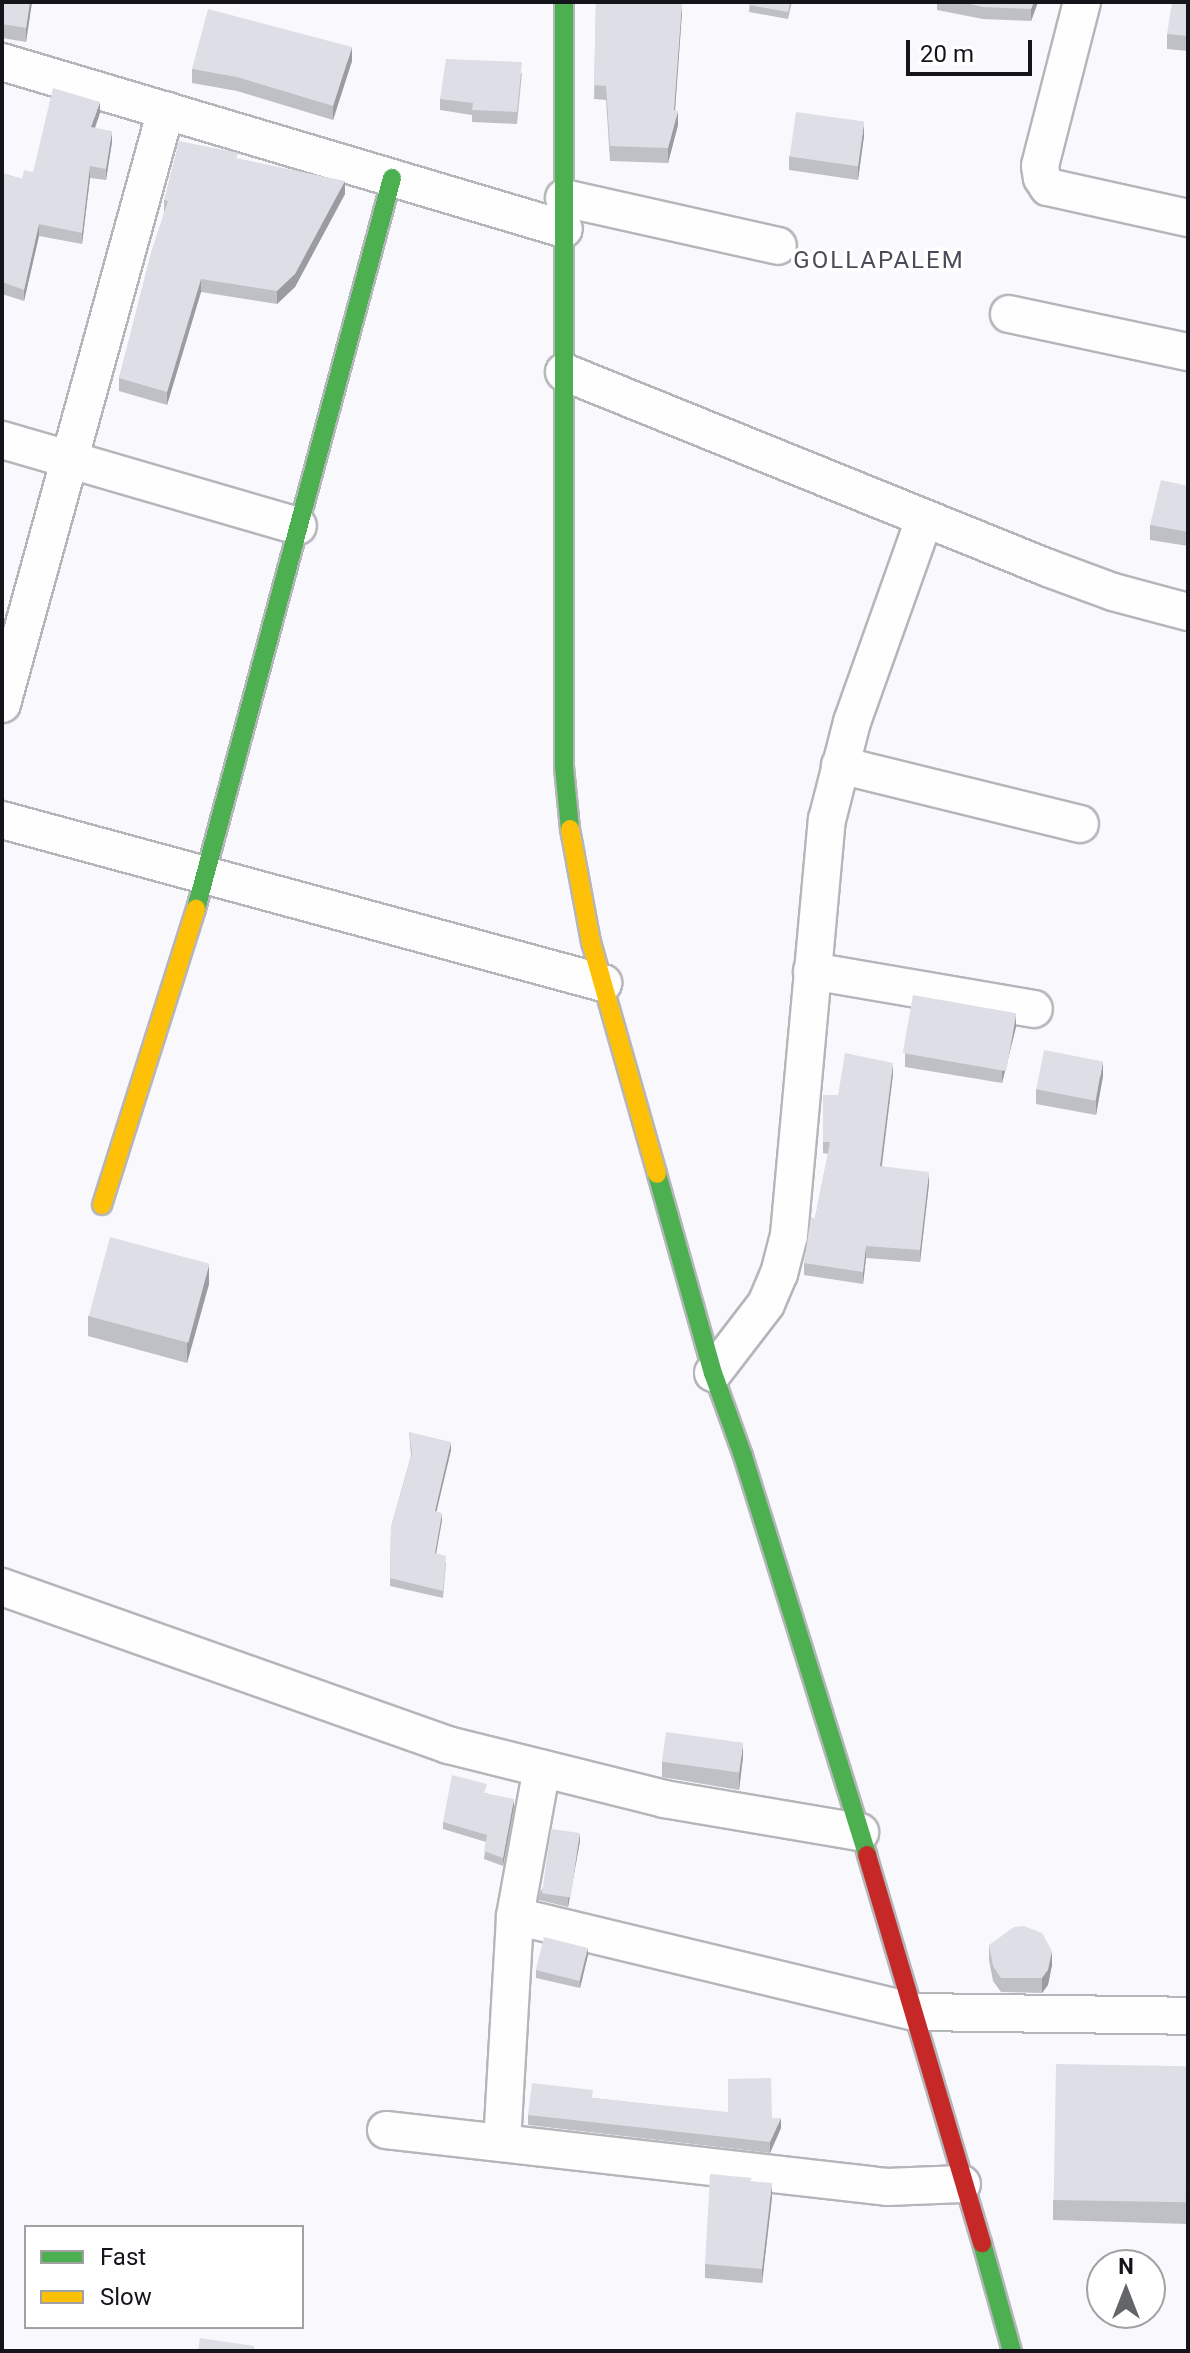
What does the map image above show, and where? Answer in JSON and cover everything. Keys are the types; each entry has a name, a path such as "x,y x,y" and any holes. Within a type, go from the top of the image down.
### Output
{"main road":[{"path":"564,2 564,767 572,850 603,983 713,1373 916,2012 962,2184 1012,2351"},
{"path":"102,1205 207,876 392,178"}],"street":[{"path":"1082,2 1040,166 1042,178 1048,187 1061,191 1188,218"},
{"path":"2,62 392,178 564,213 778,246"},
{"path":"2,704 166,110"},
{"path":"1009,314 1188,352"},
{"path":"564,372 924,520 1113,592 1188,612"},
{"path":"2,440 298,526"},
{"path":"713,1373 766,1304 786,1248 827,820 852,722 924,520"},
{"path":"840,765 1080,824"},
{"path":"2,820 603,983"},
{"path":"812,971 1034,1009"},
{"path":"2,1587 448,1745 664,1799 860,1832"},
{"path":"502,2143 515,1916 542,1768"},
{"path":"515,1916 916,2012 1188,2016"},
{"path":"386,2130 887,2187 962,2184"}],"building":[{"path":"2,2 30,2 26,28 2,24"},
{"path":"596,2 682,2 674,110 678,111 668,148 610,146 606,86 594,85"},
{"path":"750,2 790,2 788,12 749,5"},
{"path":"960,2 1034,2 1031,9 983,7"},
{"path":"1172,2 1188,2 1188,36 1167,34"},
{"path":"208,9 352,47 333,106 237,77 192,69"},
{"path":"446,59 522,62 517,112 472,110 473,103 440,99"},
{"path":"53,88 100,102 91,127 112,131 106,169 90,166 82,233 39,224 24,290 2,282 2,173 22,179 24,170 33,172"},
{"path":"796,112 864,122 858,166 790,157"},
{"path":"179,141 239,153 236,158 345,181 295,274 277,291 201,279 167,392 119,378 151,252 168,201 164,200"},
{"path":"1161,480 1188,486 1188,532 1150,525"},
{"path":"913,995 1016,1013 1006,1071 903,1053"},
{"path":"1044,1050 1103,1061 1095,1101 1036,1089"},
{"path":"845,1053 893,1063 880,1166 929,1172 920,1250 866,1246 863,1272 804,1263 811,1217 815,1218 830,1142 823,1142 823,1095 838,1095"},
{"path":"110,1237 209,1264 188,1343 89,1316"},
{"path":"409,1432 451,1442 435,1511 442,1513 435,1553 446,1556 443,1591 390,1578 391,1527 412,1454"},
{"path":"666,1732 743,1743 739,1773 662,1762"},
{"path":"452,1775 487,1784 484,1793 514,1799 503,1858 484,1851 487,1835 443,1822"},
{"path":"551,1829 580,1833 571,1897 542,1893"},
{"path":"1024,1926 1042,1933 1052,1951 1048,1970 1042,1978 1001,1978 993,1966 989,1945 1014,1927"},
{"path":"544,1937 588,1948 579,1981 536,1970"},
{"path":"1056,2064 1188,2066 1186,2202 1054,2200"},
{"path":"771,2078 772,2118 781,2118 770,2142 528,2115 532,2083 593,2090 592,2098 728,2112 728,2079"},
{"path":"710,2174 772,2183 762,2269 705,2264"},
{"path":"200,2338 254,2346 254,2351 198,2351"}],"traffic: fast":[{"path":"564,2 564,767 570,829"},
{"path":"196,909 392,178"},
{"path":"657,1174 713,1373 743,1456 867,1855"},
{"path":"982,2243 1012,2351"}],"traffic: slow":[{"path":"570,829 591,942 657,1174"},
{"path":"102,1205 196,909"}],"traffic: jam":[{"path":"867,1855 982,2243"}],"district":[{"name":"GOLLAPALEM","path":"879,261"}]}
